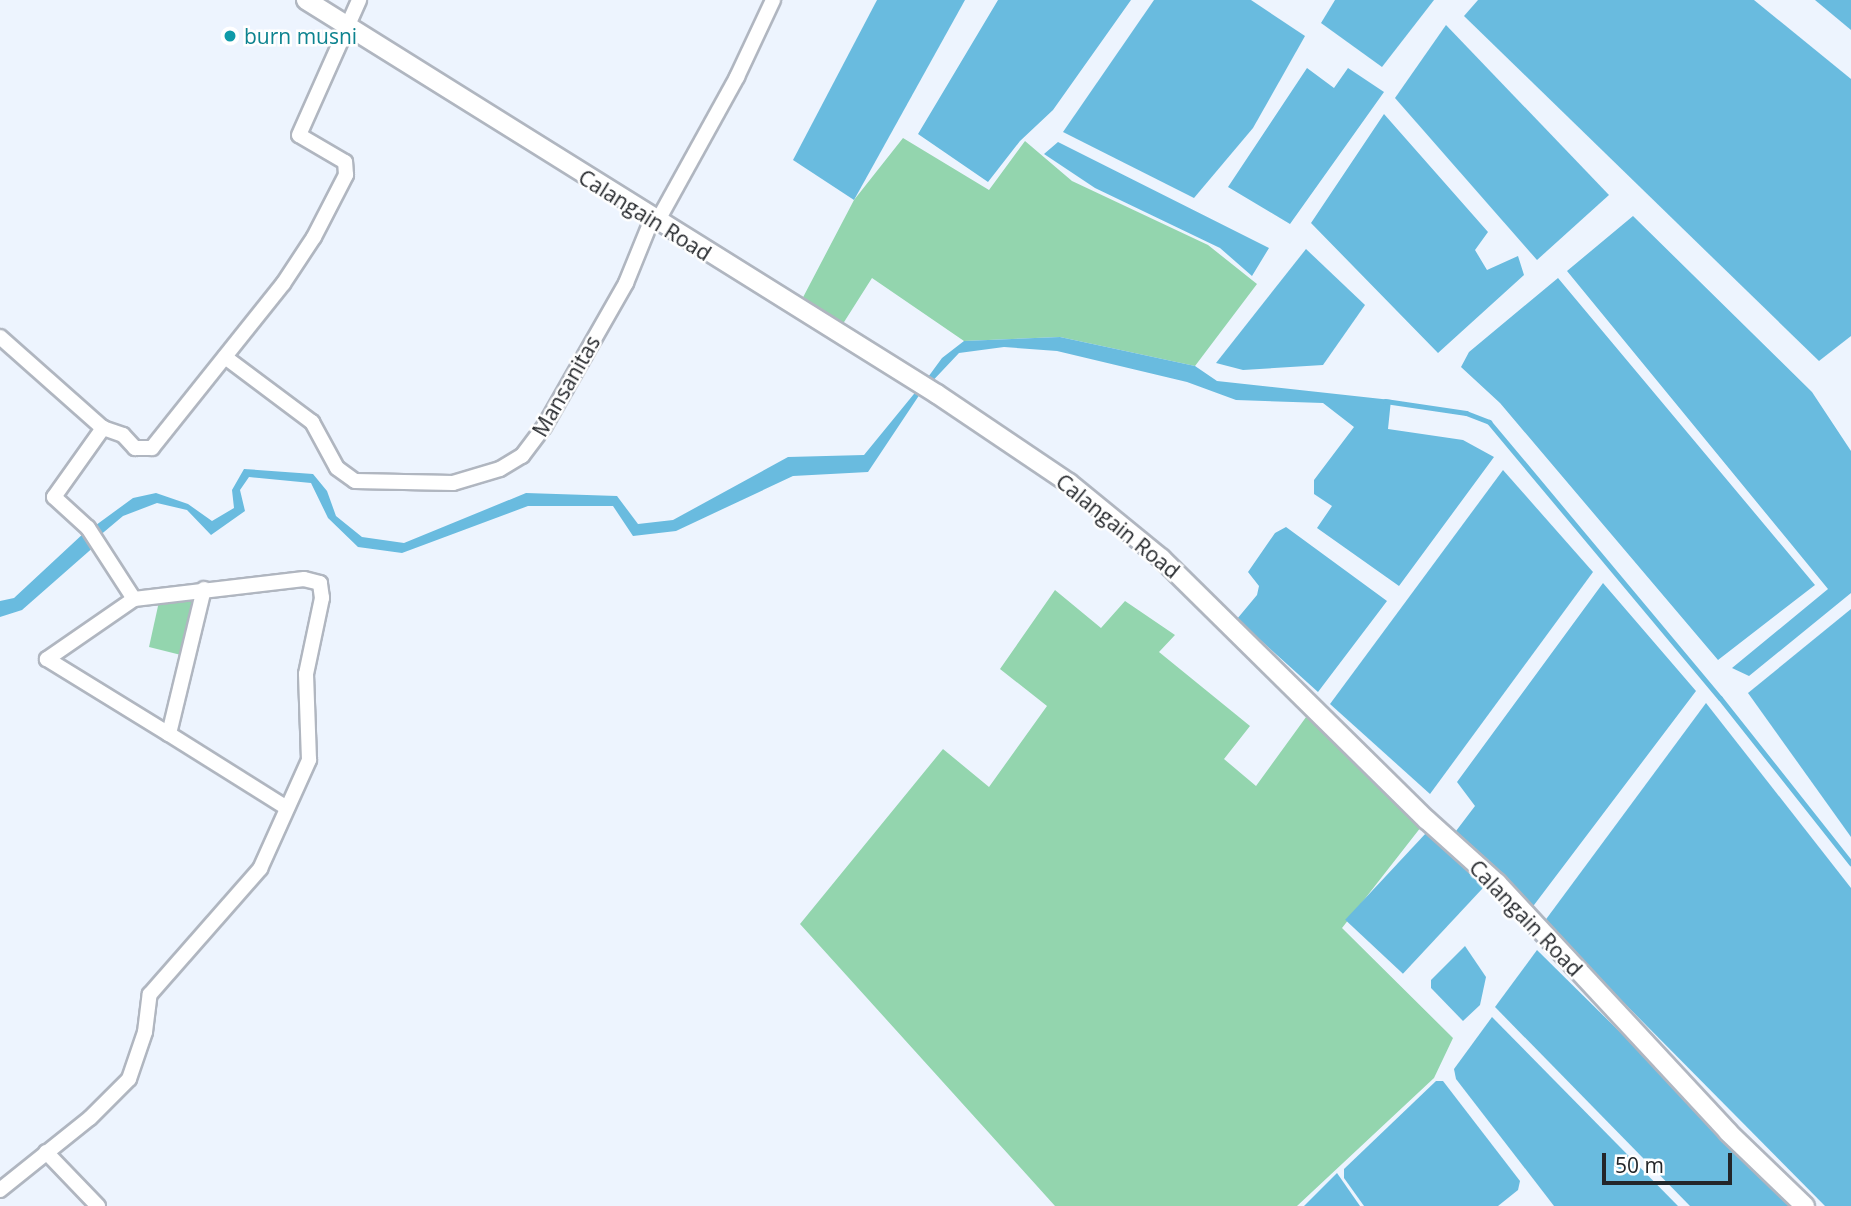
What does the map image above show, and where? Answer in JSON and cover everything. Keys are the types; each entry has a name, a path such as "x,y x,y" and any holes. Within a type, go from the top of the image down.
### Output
{"street":[{"name":"Calangain Road","path":"306,0 655,221 937,394 1069,483 1161,558 1427,821 1497,883 1728,1132 1805,1206"},
{"path":"0,337 103,428 123,435 135,448 152,448 283,284 346,175 345,162 299,135 359,0"},
{"name":"Mansanitas","path":"225,357 312,422 338,468 355,481 453,483 500,469 522,456 544,427 626,283 655,221 737,76 773,0"},
{"path":"103,428 54,497 88,528 134,599"},
{"path":"0,1190 90,1118 129,1079 145,1032 150,994 240,897 260,869 288,808 309,760 306,674 322,598 320,583 304,579 134,599 47,659 288,808"},
{"path":"169,734 204,589"},
{"path":"46,1152 98,1206"}],"green space":[{"path":"903,138 989,190 1025,141 1072,181 1208,245 1257,284 1195,366 1060,337 964,341 872,278 839,330 799,305 854,200"},
{"path":"1055,590 1101,628 1125,601 1175,635 1159,652 1250,726 1224,759 1256,786 1309,713 1421,827 1342,928 1453,1038 1434,1078 1297,1206 1055,1206 800,924 943,749 989,787 1047,706 1000,669"},
{"path":"200,592 185,656 149,647 160,597"}],"water":[{"path":"877,0 965,0 854,200 793,160"},
{"path":"998,0 1131,0 1053,110 1020,141 988,182 918,134"},
{"path":"1154,0 1251,0 1305,36 1253,128 1194,198 1063,132"},
{"path":"1335,0 1434,0 1382,67 1321,23"},
{"path":"1478,0 1754,0 1851,79 1851,336 1819,361 1464,16"},
{"path":"1815,0 1851,0 1851,30"},
{"path":"1446,25 1609,195 1537,260 1395,98"},
{"path":"1307,68 1334,88 1348,68 1384,92 1290,224 1228,187"},
{"path":"1384,114 1488,232 1475,250 1487,270 1518,256 1524,275 1438,353 1311,223"},
{"path":"1058,142 1269,248 1252,276 1220,248 1095,188 1044,154"},
{"path":"1633,216 1812,392 1851,451 1851,593 1749,676 1732,668 1828,589 1567,271"},
{"path":"1306,249 1365,305 1323,365 1243,370 1216,363"},
{"path":"1558,278 1815,585 1718,660 1500,403 1461,367 1469,352"},
{"path":"1060,337 1195,366 1217,381 1391,400 1388,429 1463,440 1494,457 1399,586 1317,528 1332,506 1314,494 1314,480 1354,427 1323,403 1236,400 1187,382 1057,351 1004,347 959,353 925,389 923,384 942,358 964,341"},
{"path":"918,389 922,391 868,472 793,476 676,531 633,536 613,506 528,506 402,553 358,547 328,518 311,483 249,477 240,490 245,511 211,535 187,510 157,503 123,516 98,537 92,528 133,498 156,493 188,504 212,521 234,508 232,490 244,469 313,474 327,491 336,516 362,537 404,543 526,493 617,496 638,524 673,520 788,457 864,455"},
{"path":"1503,470 1593,572 1430,794 1330,704"},
{"path":"1286,527 1387,601 1318,692 1237,619 1257,595 1259,586 1248,572 1275,533"},
{"path":"85,532 96,545 22,610 0,617 0,601 14,598"},
{"path":"1603,583 1696,691 1531,909 1456,831 1475,806 1457,782"},
{"path":"1851,609 1851,837 1748,693"},
{"path":"1706,703 1851,888 1851,1206 1825,1206 1544,922"},
{"path":"1427,832 1485,886 1403,974 1345,920"},
{"path":"1465,946 1486,977 1480,1005 1463,1021 1431,988 1431,980"},
{"path":"1537,950 1796,1206 1690,1206 1495,1007"},
{"path":"1492,1017 1678,1206 1554,1206 1456,1079 1454,1069"},
{"path":"1436,1081 1443,1081 1520,1181 1518,1190 1498,1206 1364,1206 1344,1178 1344,1169"},
{"path":"1337,1173 1360,1206 1304,1206"}],"waterway":[{"path":"1385,401 1466,413 1489,422 1720,698 1851,863"}],"place":[{"name":"burn musni","path":"230,36"}]}
